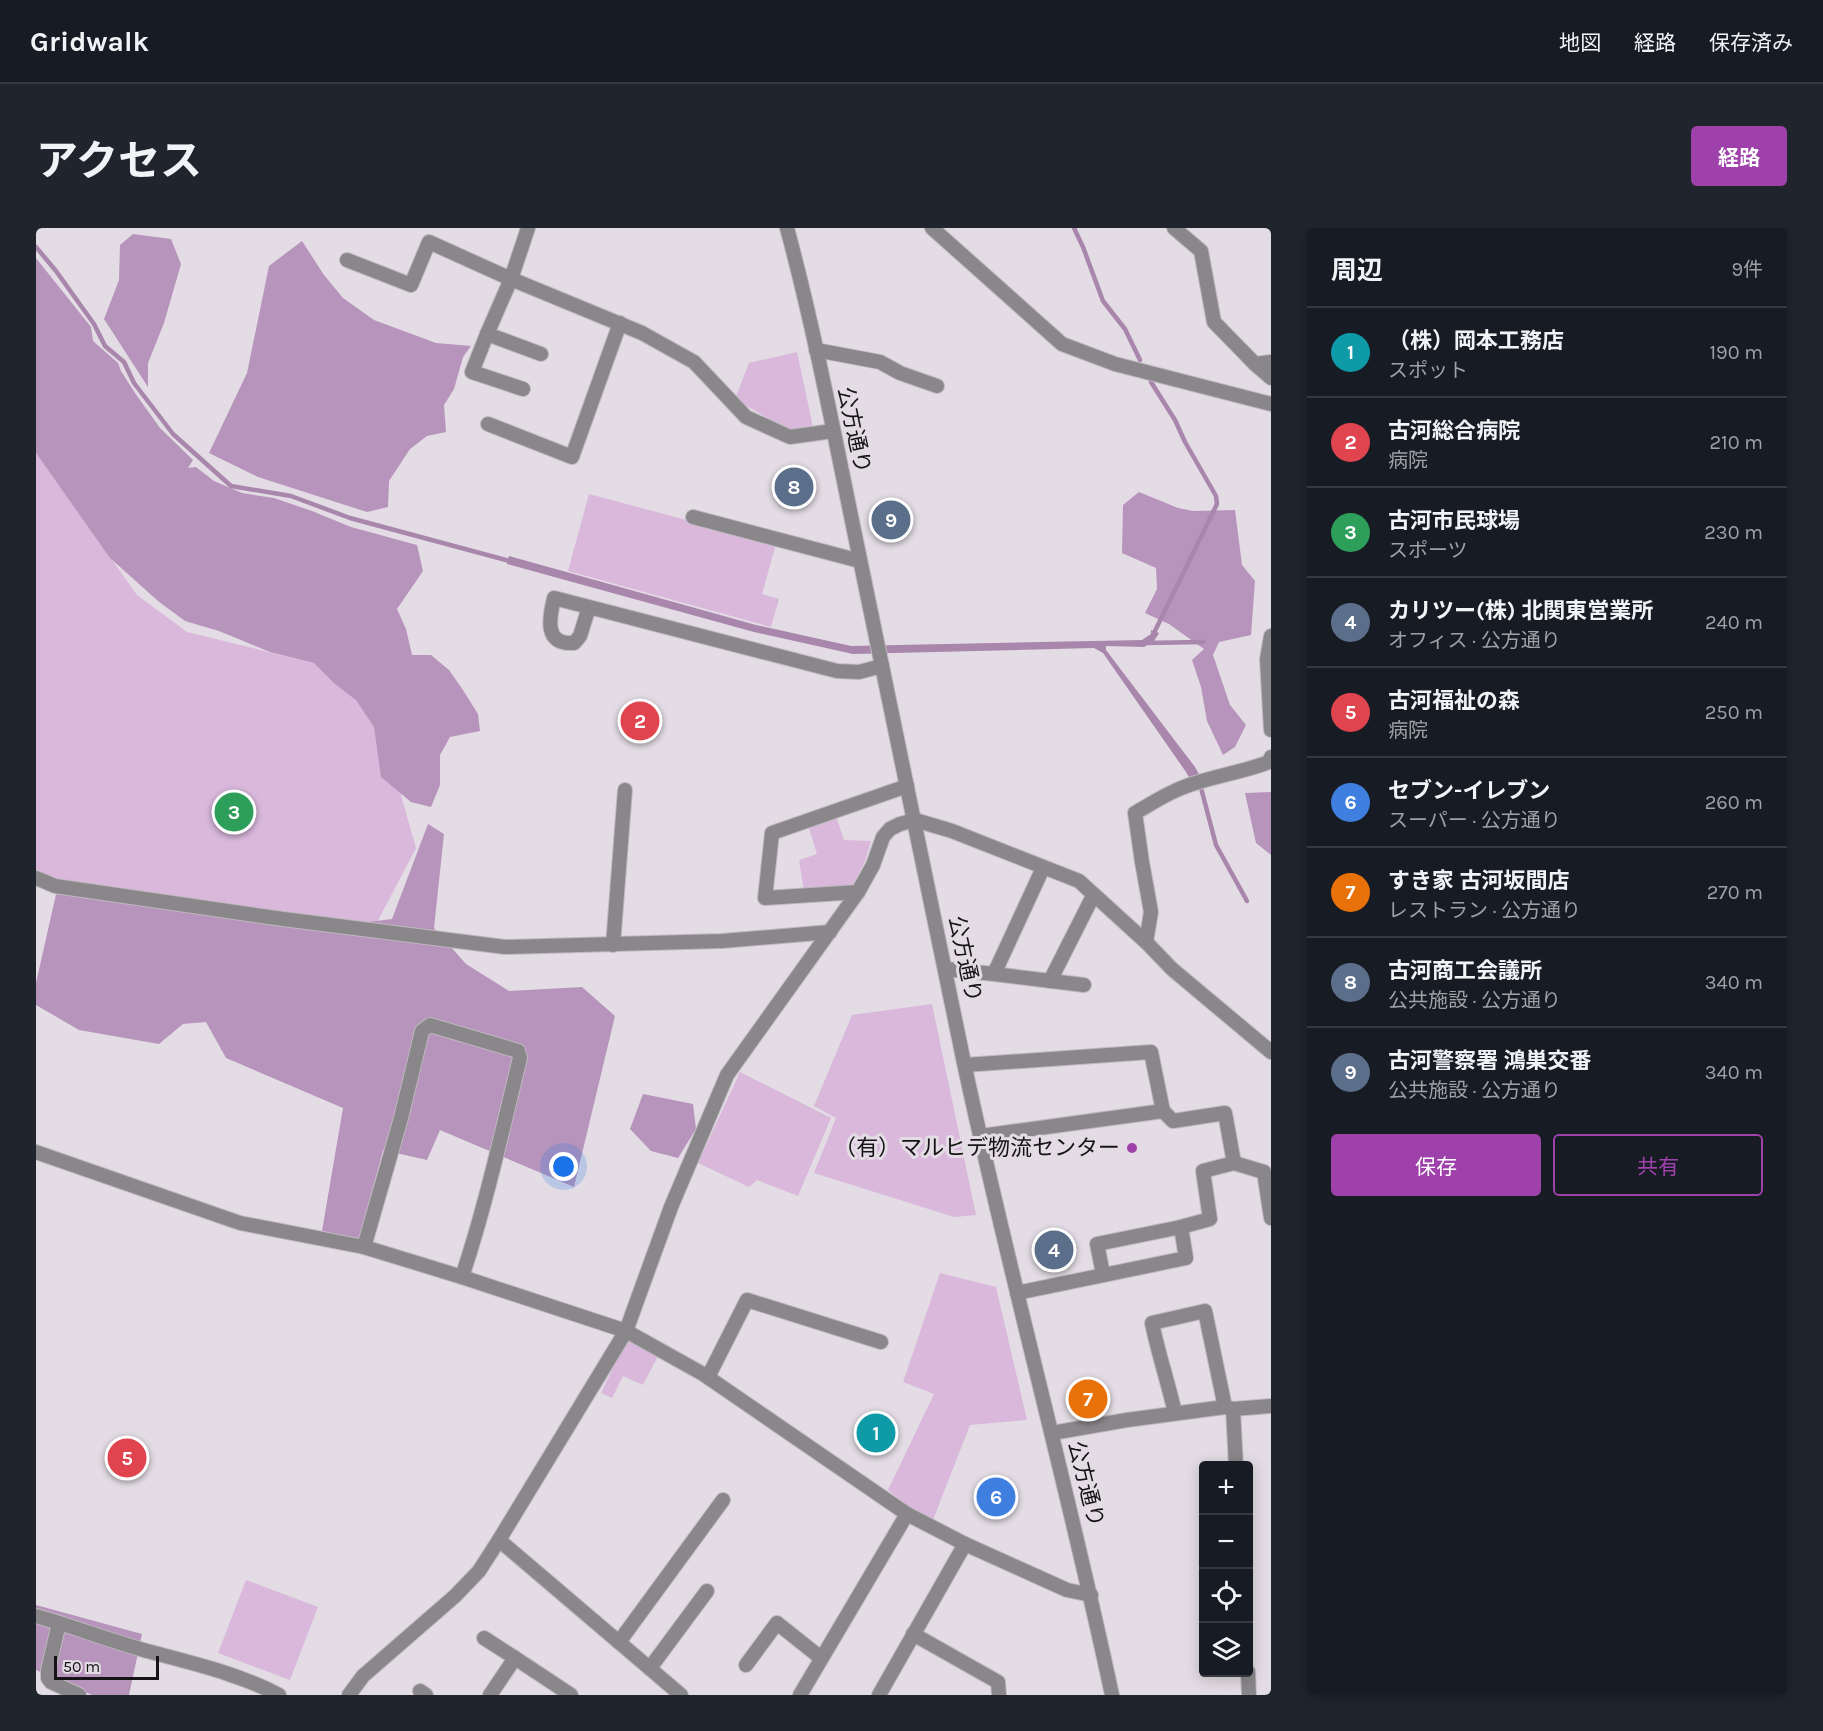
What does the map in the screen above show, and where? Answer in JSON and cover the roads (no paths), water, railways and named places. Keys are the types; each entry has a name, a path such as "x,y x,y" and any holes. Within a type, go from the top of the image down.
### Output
{"street":[{"path":"524,389 472,372 511,279 528,228"},
{"name":"公方通り","path":"787,228 816,350 965,1065 1113,1695"},
{"path":"932,228 1062,344 1115,364 1271,404"},
{"path":"1174,228 1201,251 1214,322 1271,378"},
{"path":"347,260 411,285 429,242 511,279 642,333 694,362 746,417 790,437 833,431"},
{"path":"488,424 572,457 620,323"},
{"path":"487,334 541,354"},
{"path":"816,350 880,362 900,373 937,386"},
{"path":"1255,364 1271,362"},
{"path":"693,517 860,561"},
{"path":"589,607 837,671 859,672 882,666"},
{"path":"1271,636 1267,659 1271,730"},
{"path":"1146,942 1151,912 1135,813 1182,788 1215,777 1244,771 1269,762 1271,757"},
{"path":"858,892 765,898 772,833 907,786"},
{"path":"613,945 626,790"},
{"path":"349,1695 363,1676 471,1580 499,1540 627,1331 671,1206 727,1075 858,892 873,865 883,837 890,829 915,820 952,831 1079,881 1172,969 1271,1052"},
{"path":"994,974 1043,868"},
{"path":"36,878 55,886 467,944 505,947 722,940 830,932"},
{"path":"1050,981 1093,896"},
{"path":"946,969 1084,986"},
{"path":"364,1247 398,1128 422,1031 430,1025 518,1051 520,1058 500,1143 476,1235 462,1277"},
{"path":"965,1065 1151,1052 1163,1111 1173,1121 1225,1113 1234,1163"},
{"path":"981,1136 1163,1111"},
{"path":"36,1152 240,1223 364,1247 627,1331 708,1377 907,1514 965,1544 1067,1590 1091,1595"},
{"path":"1103,1274 1097,1244 1210,1219 1203,1171 1234,1163 1264,1172 1271,1218"},
{"path":"1017,1293 1186,1258 1181,1227"},
{"path":"708,1377 747,1300 881,1342"},
{"path":"1175,1413 1166,1375 1159,1359 1152,1323 1205,1311 1229,1408 1235,1461"},
{"path":"1052,1433 1175,1413 1271,1406"},
{"path":"619,1642 723,1500"},
{"path":"800,1695 907,1514"},
{"path":"499,1540 681,1695"},
{"path":"879,1695 965,1544"},
{"path":"650,1668 707,1591"},
{"path":"36,1616 151,1652 204,1665 279,1695"},
{"path":"59,1623 48,1678 51,1682 79,1695"},
{"path":"746,1665 777,1623 821,1659"},
{"path":"913,1634 998,1682 999,1695"},
{"path":"484,1638 571,1695"},
{"path":"490,1695 515,1658"},
{"path":"1248,1677 1249,1695"}],"waterway":[{"path":"1074,228 1103,301 1125,329 1140,360"},
{"path":"36,247 94,324 105,346 124,362 134,383 173,434 231,486 291,496 350,518 513,562"},
{"path":"1151,382 1175,420 1216,496 1217,504 1153,635"},
{"path":"1146,643 1203,642"},
{"path":"1201,788 1216,845 1247,901"}],"place":[{"name":"古河商工会議所","path":"794,487"},
{"name":"古河警察署 鴻巣交番","path":"891,520"},
{"name":"古河総合病院","path":"640,721"},
{"name":"古河市民球場","path":"234,812"},
{"name":"（有）マルヒデ物流センター","path":"1132,1148"},
{"name":"カリツー(株) 北関東営業所","path":"1054,1250"},
{"name":"すき家 古河坂間店","path":"1088,1399"},
{"name":"（株）岡本工務店","path":"876,1433"},
{"name":"古河福祉の森","path":"127,1458"},
{"name":"セブン-イレブン","path":"996,1497"}]}
